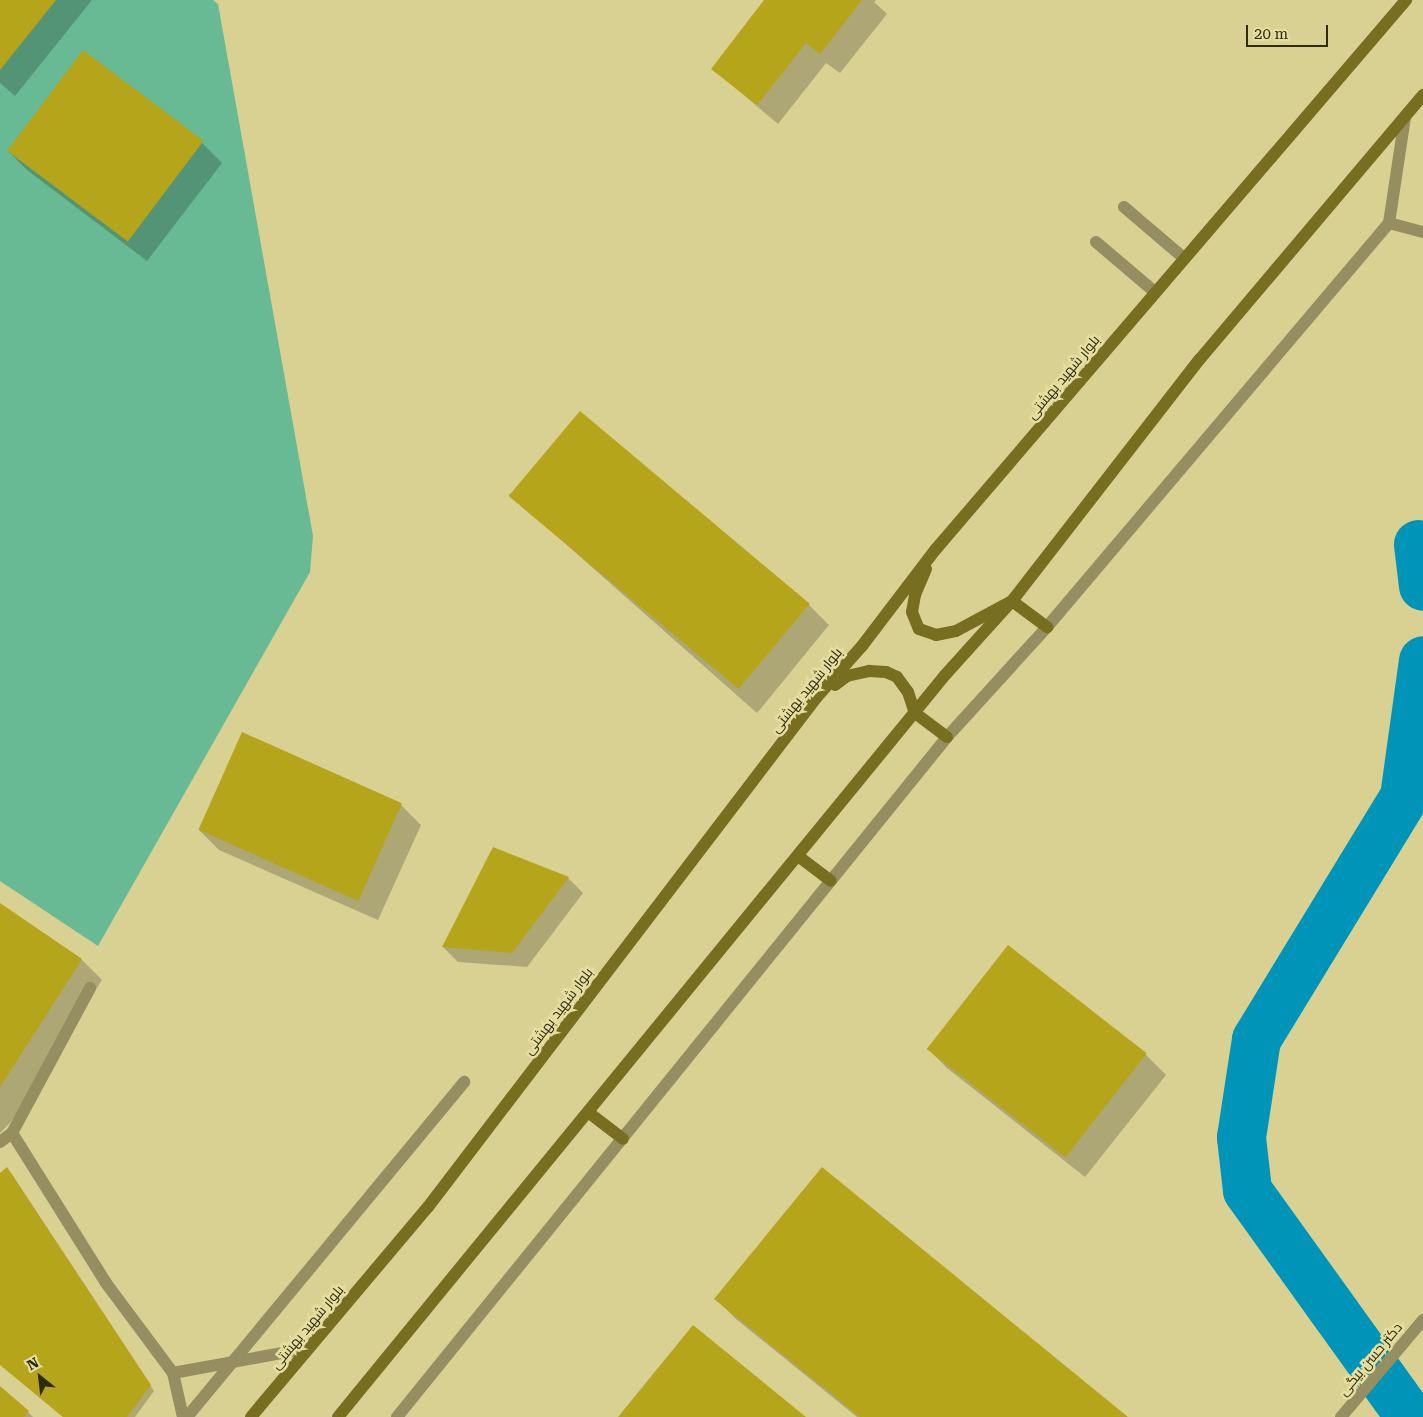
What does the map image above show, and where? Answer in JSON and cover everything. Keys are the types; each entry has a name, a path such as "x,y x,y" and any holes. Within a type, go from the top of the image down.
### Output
{"main road":[{"name":"بلوار شهید بهشتی","path":"251,1417 428,1207 816,698 862,646 936,549 1406,0"},
{"path":"338,1417 915,713 1012,601 1200,359 1423,95"},
{"path":"936,549 915,594 912,612 919,629 936,635 956,631 1012,601"},
{"path":"1012,601 1047,627"},
{"path":"816,698 847,676 869,671 886,672 897,678 908,692 915,713 947,738"},
{"path":"798,856 831,882"},
{"path":"588,1112 623,1138"}],"street":[{"path":"397,1417 947,738 1047,627 1389,223 1405,117"},
{"path":"1124,207 1184,258"},
{"path":"1389,223 1423,232"},
{"path":"1096,242 1155,292"},
{"path":"0,1142 12,1133 90,988"},
{"path":"187,1417 464,1082"},
{"path":"12,1133 106,1283 173,1373 183,1417"},
{"name":"دکتر حسن بیگی","path":"1341,1417 1423,1320"},
{"path":"173,1373 231,1364 309,1348"}],"green space":[{"path":"0,0 213,0 218,4 313,536 310,572 98,946 0,881"}],"building":[{"path":"0,0 56,0 0,70"},
{"path":"764,0 862,0 820,54 806,43 757,105 711,69"},
{"path":"83,50 204,141 128,242 7,151"},
{"path":"580,411 810,604 738,689 509,496"},
{"path":"242,732 402,803 358,901 198,830"},
{"path":"493,847 569,877 512,953 442,947"},
{"path":"0,903 82,959 0,1087"},
{"path":"1008,945 1147,1053 1065,1157 927,1049"},
{"path":"7,1167 151,1385 127,1417 63,1417 0,1365 0,1173"},
{"path":"822,1167 1128,1417 860,1417 714,1299"},
{"path":"693,1325 806,1417 618,1417"},
{"path":"0,1386 29,1411 24,1417 0,1417"}],"waterway":[{"path":"1418,544 1423,586"},
{"path":"1410,1417 1247,1190 1241,1137 1256,1039 1404,797 1423,660"}]}
